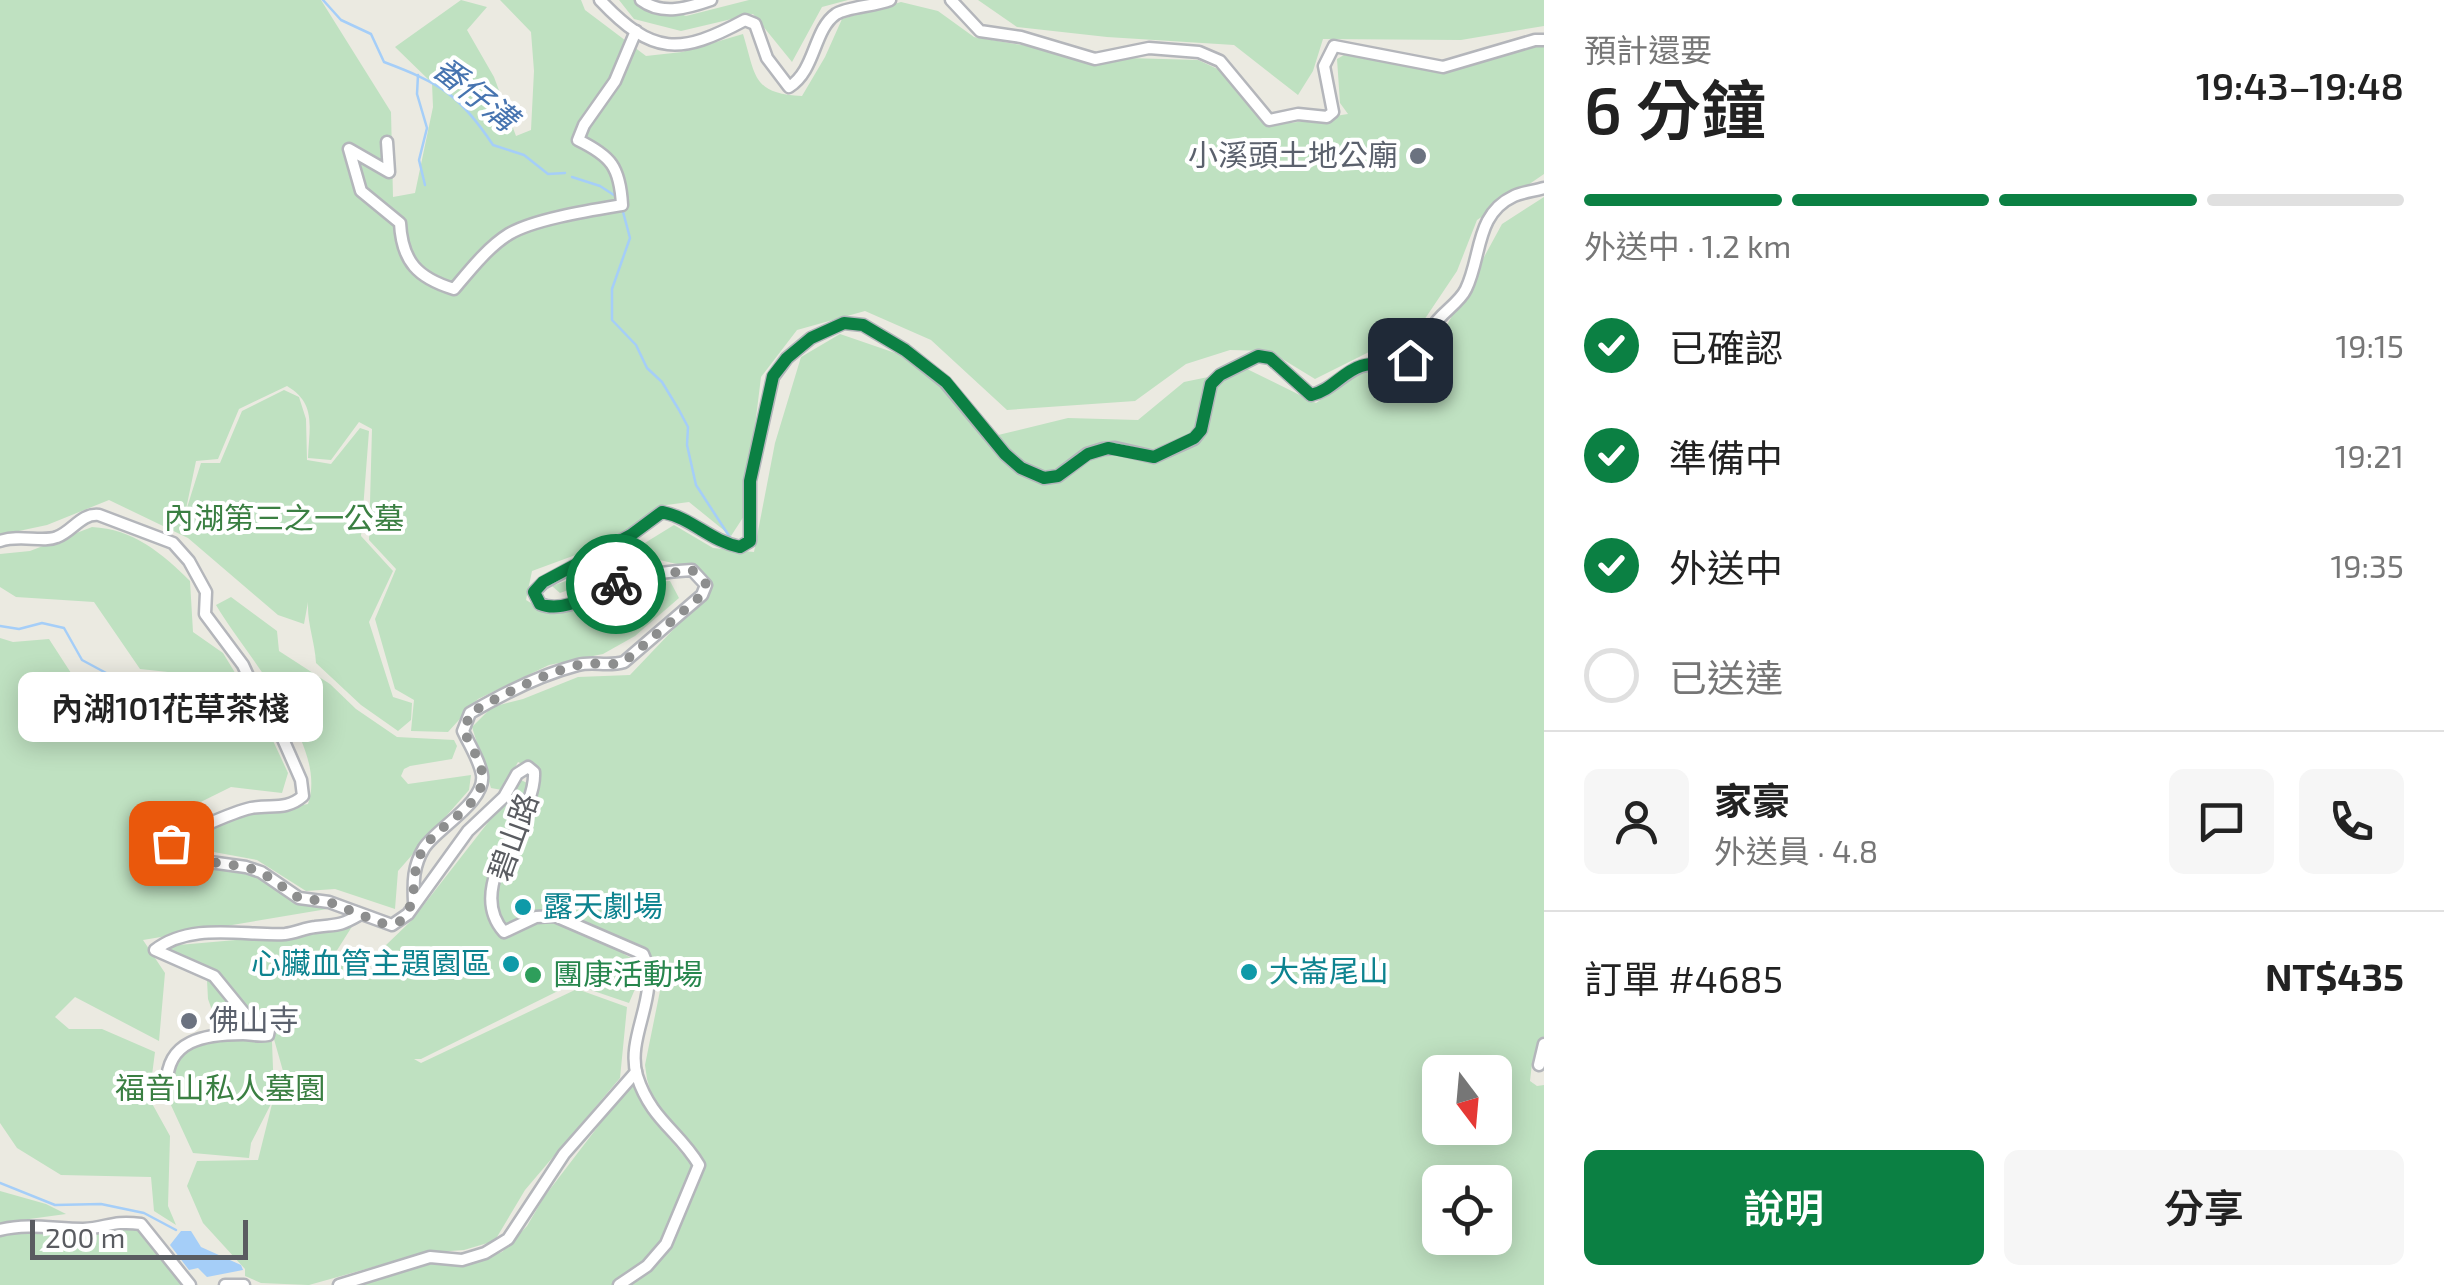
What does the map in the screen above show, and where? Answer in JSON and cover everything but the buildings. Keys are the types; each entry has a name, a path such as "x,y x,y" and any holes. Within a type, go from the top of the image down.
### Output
{"street":[{"path":"600,0 636,31 668,46 680,47 714,37 745,20 755,24 767,58 789,87 801,80 830,18 841,11 890,0"},
{"path":"641,0 657,10 690,8 711,0"},
{"path":"950,0 980,31 1021,37 1095,60 1148,48 1199,52 1220,61 1269,120 1298,114 1327,117 1333,112 1324,66 1334,46 1443,67 1544,40"},
{"path":"387,142 388,172 349,149 361,190 400,223 401,246 426,280 454,289 510,233 578,212 622,204 621,178 604,153 578,140 616,80 636,31"},
{"path":"414,902 413,874 425,846 468,805 482,784 482,772 464,731 470,713 512,691 583,663 610,666 624,662 702,595 706,584 692,570 628,579 578,601 549,608 540,604 534,592 543,582 631,535 662,512 680,516 719,543 740,547 750,541 750,481 773,376 811,338 836,325 854,322 893,342 946,382 1005,454 1037,477 1051,478 1088,454 1103,450 1115,448 1154,457 1194,438 1201,430 1211,384 1220,375 1258,356 1270,358 1311,395 1362,365 1394,365 1410,360 1426,346 1429,331 1437,320 1465,294 1480,235 1494,212 1517,194 1544,188"},
{"name":"碧山路","path":"0,541 23,536 53,539 91,514 173,543 189,561 206,592 205,614 243,665 260,702 272,714 288,744 302,780 303,796 294,804 250,808 176,836 171,843 181,858 261,872 299,898 329,902 392,925 401,921 468,831 504,797 517,774 528,767 534,772 530,800 495,871 493,891 498,924 504,932 536,917 555,916 643,954 652,980 641,1014 636,1072 651,1110 699,1166 666,1244 647,1266 619,1285"},
{"path":"167,1085 166,1069 174,1053 187,1044 198,1039 268,1035 269,1030 244,1014 214,976 155,950 185,938 233,930 288,934 316,926 337,927 359,915"},
{"path":"1539,1065 1544,1044"},
{"path":"339,1285 430,1257 462,1260 485,1253 508,1238 564,1154 636,1072"},
{"path":"0,1230 28,1226 88,1229 118,1220 140,1224 190,1285"},
{"path":"225,1285 244,1285"}],"green space":[{"name":"內湖第三之一公墓","path":"0,0 321,0 391,112 393,197 415,193 433,107 432,83 395,47 461,0 487,7 467,30 494,77 516,136 531,130 531,32 500,0 581,0 585,10 646,56 682,52 743,34 754,72 765,87 802,96 842,19 901,2 938,11 974,37 1092,57 1198,60 1222,71 1260,109 1291,123 1348,114 1340,103 1337,59 1344,55 1431,69 1529,40 1544,46 1544,174 1477,220 1457,271 1406,347 1371,351 1315,379 1269,351 1230,350 1186,364 1135,401 1007,410 931,340 865,311 797,330 761,377 744,516 731,536 689,502 659,506 619,539 532,571 526,600 546,612 649,582 670,581 679,598 635,636 603,654 549,665 478,699 448,732 411,731 414,700 395,689 375,619 396,569 369,540 372,429 359,422 331,460 308,458 309,417 303,400 297,393 287,386 239,409 218,459 196,461 185,514 201,463 220,463 242,411 284,390 299,397 306,419 307,460 331,464 360,428 369,431 361,536 393,571 369,622 393,697 412,703 411,720 398,731 361,705 316,663 308,602 304,624 278,615 188,538 109,500 47,525 0,535"},
{"path":"619,0 645,0 686,16 749,0 848,0 822,7 792,62 753,14 681,31 634,19"},
{"path":"978,0 1544,0 1544,26 1461,40 1323,39 1313,71 1298,95 1234,45 1017,27"},
{"name":"福音山私人墓園","path":"1544,197 1544,1036 1532,1063 1530,1081 1544,1085 1544,1285 626,1285 664,1256 679,1216 704,1170 701,1157 677,1134 654,1103 645,1065 662,981 647,948 632,942 624,954 645,966 629,1003 579,986 560,990 414,1059 421,1063 577,989 627,1007 620,1078 525,1190 491,1242 464,1250 423,1253 309,1285 261,1283 245,1276 245,1269 203,1223 187,1186 197,1161 258,1160 273,1100 251,1143 249,1158 193,1153 170,1103 165,1068 175,1056 200,1043 242,1039 272,1042 274,1095 283,1071 268,1018 255,1013 244,1031 217,1024 208,999 207,980 167,946 293,935 353,925 334,955 361,977 388,976 385,946 412,920 521,780 527,783 529,793 492,863 486,888 528,817 541,773 518,762 502,790 491,788 472,727 492,707 578,677 630,675 710,591 699,569 655,559 560,593 552,586 609,565 674,525 713,548 754,552 775,443 801,357 840,334 907,357 994,436 1068,418 1138,420 1184,382 1247,369 1316,403 1365,370 1379,379 1422,371 1502,224"},
{"path":"92,527 121,532 146,544 190,581 193,632 223,653 262,717 288,773 282,793 231,787 140,832 136,851 149,867 187,862 263,876 296,902 327,909 143,940 165,973 159,1041 75,997 55,1017 69,1029 102,1029 155,1052 149,1098 170,1136 168,1206 176,1225 154,1211 151,1177 61,1175 17,1148 0,1123 0,638 13,642 49,639 71,673 103,705 128,712 143,702 152,723 178,707 168,672 140,669 94,602 16,597 0,587 0,554 30,551"},
{"path":"231,597 277,631 279,651 330,684 356,709 397,737 454,740 457,746 452,759 410,766 401,776 408,784 471,775 469,790 398,871 395,909 335,889 306,891 257,860 181,846 205,828 222,822 308,804 311,780 307,755 296,728 216,605"},
{"path":"629,1086 637,1088 654,1121 695,1169 664,1240 643,1266 614,1285 349,1285 419,1264 473,1261 502,1252 527,1226 544,1197"},
{"path":"0,1191 46,1204 66,1214 0,1223"},
{"path":"136,1226 181,1277 183,1285 0,1285 0,1232"}],"water":[{"path":"181,1231 191,1231 201,1247 241,1265 243,1270 207,1277 198,1268 189,1270 170,1245"}],"waterway":[{"name":"番仔溝","path":"323,0 341,20 371,34 384,62 434,84 459,102 493,145 524,155 548,174 565,173"},
{"path":"418,75 417,94 427,128 419,160 425,185"},
{"path":"572,177 600,186 617,197"},
{"path":"622,208 630,238 612,289 612,320 636,345 647,368 662,382 679,410 688,427 687,445 696,485 733,542"},
{"path":"0,626 19,629 42,623 64,628 82,660 108,674"},
{"path":"0,1183 55,1205 101,1204 144,1213 176,1230"}],"way so far":[{"path":"171,843 181,858 246,867 261,872 299,898 329,902 384,924 401,921 414,902 413,874 425,846 468,805 482,784 482,772 464,731 470,713 543,677 583,663 610,666 624,662 706,590 704,580 692,570 616,584"}],"place":[{"name":"小溪頭土地公廟","path":"1418,156"},
{"name":"內湖101花草茶棧","path":"171,843"},
{"name":"露天劇場","path":"523,907"},
{"name":"心臟血管主題園區","path":"511,964"},
{"name":"大崙尾山","path":"1249,972"},
{"name":"團康活動場","path":"533,975"},
{"name":"佛山寺","path":"189,1021"}],"route":[{"path":"616,584 578,601 549,608 540,604 534,592 543,582 631,535 662,512 680,516 719,543 740,547 750,541 750,481 773,376 811,338 836,325 863,325 905,350 946,382 1005,454 1021,468 1044,478 1058,476 1088,454 1108,448 1154,457 1194,438 1200,434 1211,384 1220,375 1258,356 1270,358 1311,395 1362,365 1394,365 1410,360"}]}
